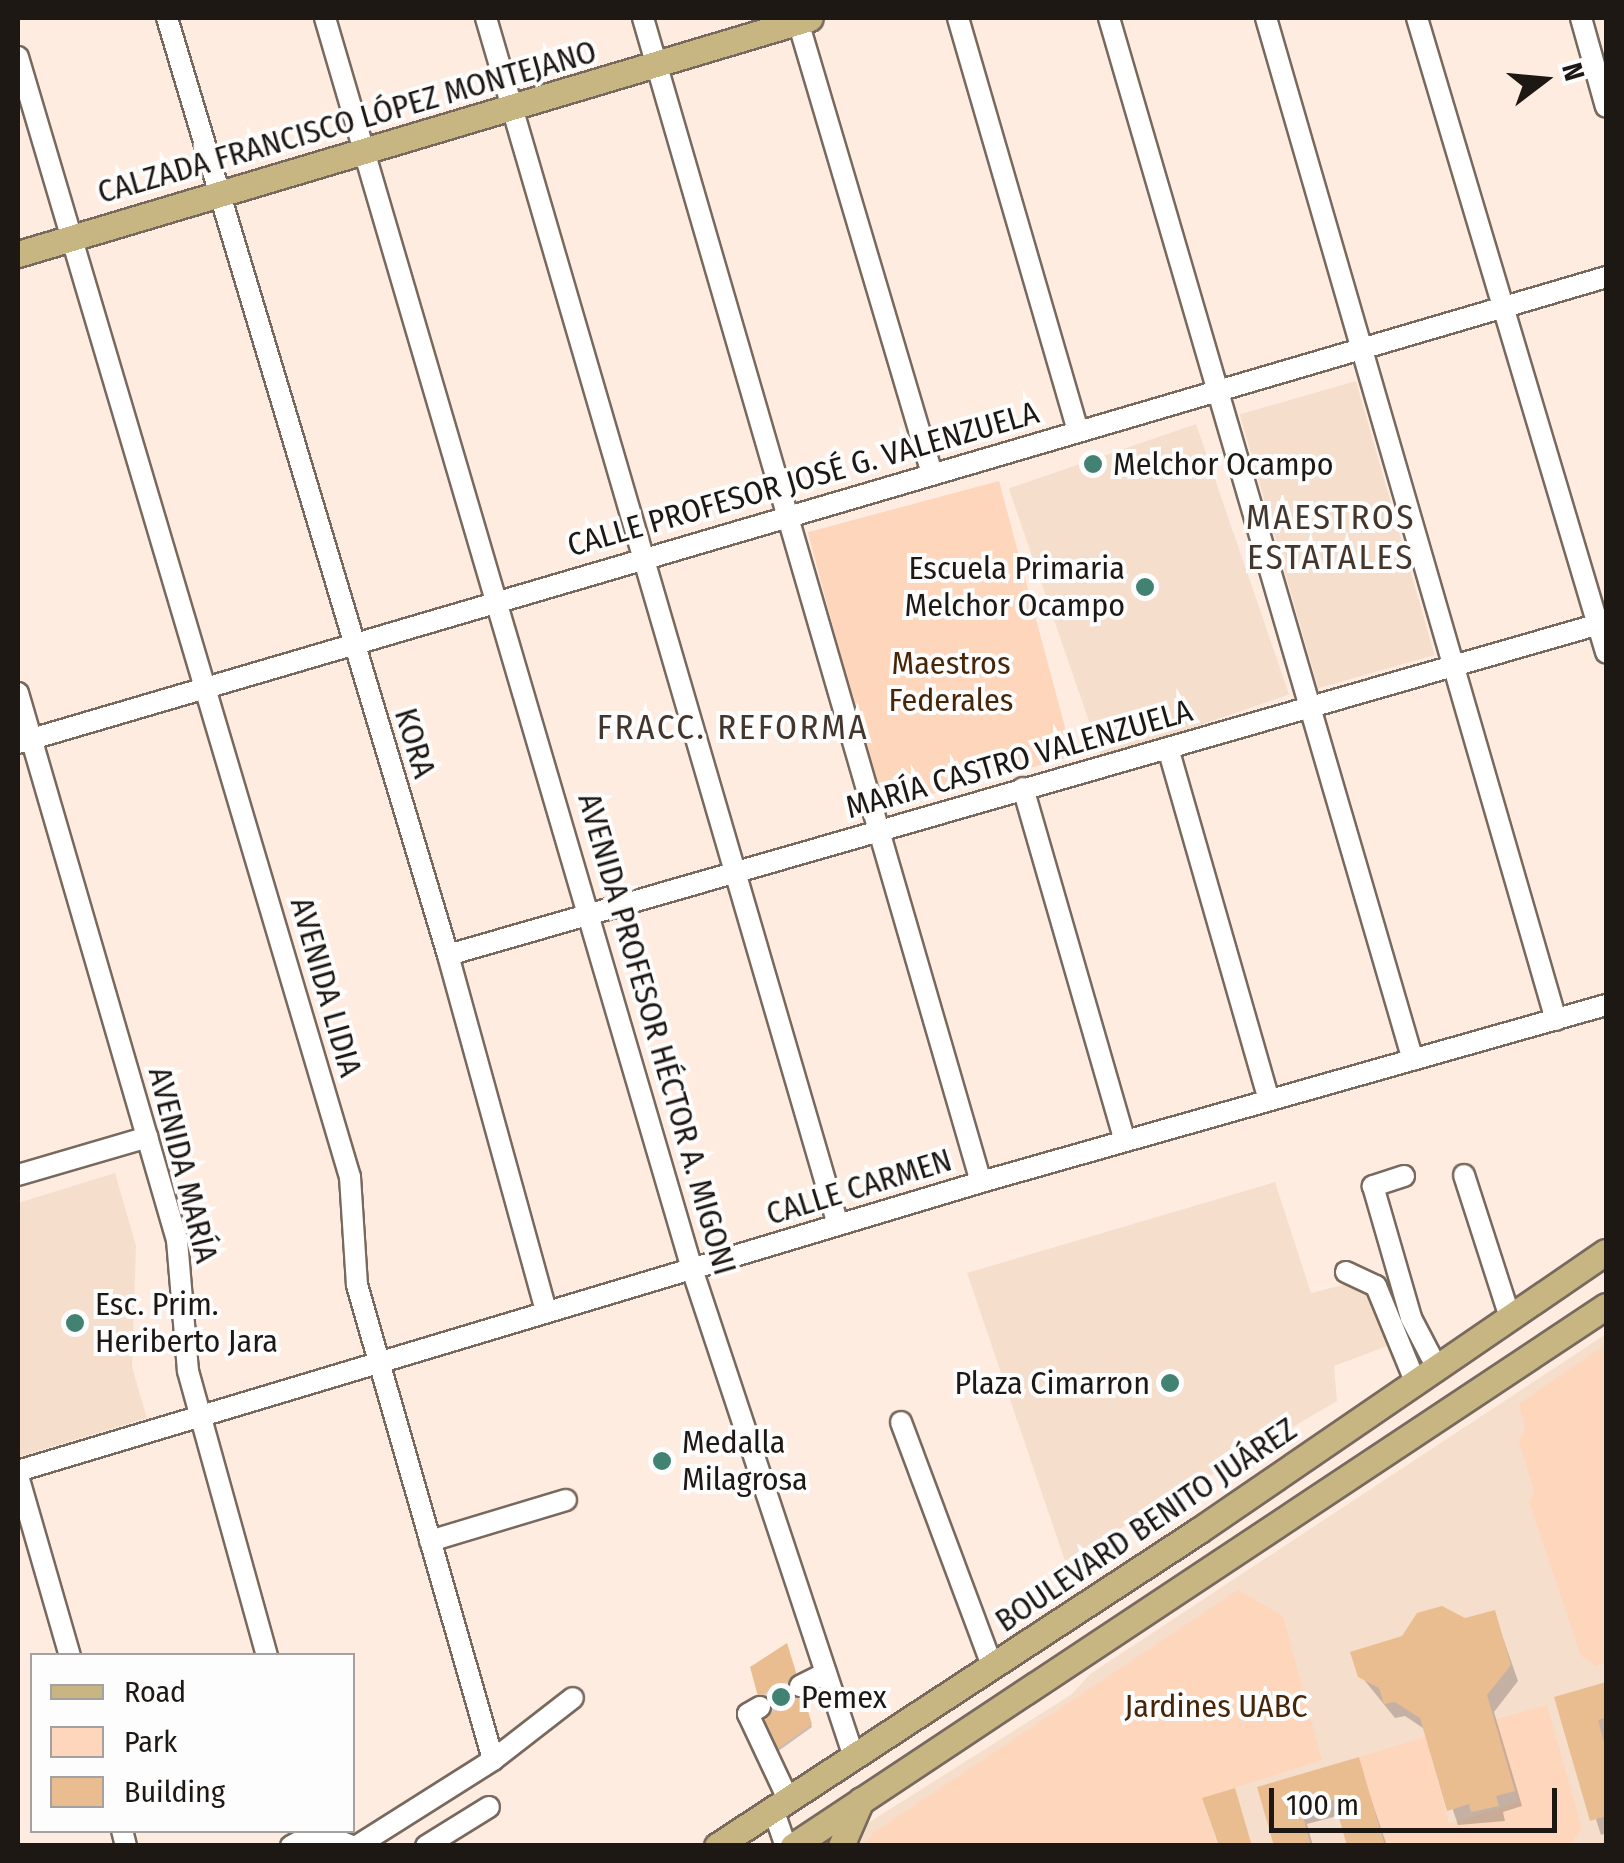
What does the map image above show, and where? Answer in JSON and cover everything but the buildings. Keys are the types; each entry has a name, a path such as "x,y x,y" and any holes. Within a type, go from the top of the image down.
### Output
{"main road":[{"name":"CALZADA FRANCISCO LÓPEZ MONTEJANO","path":"18,254 802,19"},
{"name":"BOULEVARD BENITO JUÁREZ","path":"717,1846 992,1666 1606,1252"},
{"path":"790,1846 1606,1306"},
{"path":"842,1846 862,1798"}],"street":[{"name":"KORA","path":"167,18 448,955 546,1311"},
{"name":"AVENIDA PROFESOR HÉCTOR A. MIGONI","path":"325,18 593,914 692,1268 854,1757"},
{"path":"486,18 838,1225"},
{"path":"643,18 981,1182"},
{"path":"958,18 1078,430"},
{"path":"1108,18 1413,1060"},
{"path":"1266,18 1556,1020"},
{"path":"1417,18 1603,623 1606,652"},
{"path":"1580,18 1598,51 1606,108"},
{"path":"802,19 932,473"},
{"name":"AVENIDA LIDIA","path":"18,57 350,1177 357,1285 493,1760"},
{"name":"CALLE PROFESOR JOSÉ G. VALENZUELA","path":"24,741 788,514 1606,278"},
{"name":"MARÍA CASTRO VALENZUELA","path":"448,955 1603,623"},
{"name":"AVENIDA MARÍA","path":"18,693 24,741 148,1137 176,1240 184,1348 198,1416 266,1653"},
{"path":"1168,748 1269,1100"},
{"path":"1023,788 1125,1141"},
{"name":"CALLE CARMEN","path":"18,1474 376,1362 981,1182 1606,1005"},
{"path":"18,1175 148,1137"},
{"path":"1464,1175 1510,1317"},
{"path":"1404,1176 1373,1186 1425,1374"},
{"path":"1346,1272 1376,1286 1425,1374"},
{"path":"900,1422 992,1666"},
{"path":"18,1474 69,1653"},
{"path":"430,1541 566,1500"},
{"path":"800,1686 826,1673"},
{"path":"322,1833 354,1846 493,1760 573,1698"},
{"path":"760,1707 748,1714 780,1804 790,1846"},
{"path":"426,1846 489,1806"},
{"path":"291,1846 314,1833"}],"shaded area":[{"path":"1356,381 1435,655 1318,688 1240,414"},
{"name":"Escuela Primaria Melchor Ocampo","path":"1196,424 1289,694 1102,759 1009,488"},
{"name":"Esc. Prim. Heriberto Jara","path":"115,1173 136,1246 132,1367 147,1418 18,1457 18,1203"},
{"name":"Plaza Cimarron","path":"1275,1182 1311,1293 1370,1278 1390,1345 1334,1366 1337,1401 1065,1561 967,1273"},
{"path":"1606,1334 1606,1845 850,1846 865,1825 1072,1694 1090,1674"}],"green space":[{"name":"Maestros Federales","path":"999,481 1073,756 882,808 808,532"},
{"path":"1606,1344 1606,1663 1596,1666 1581,1656 1529,1502 1534,1491 1519,1442 1525,1429 1519,1404"},
{"name":"Jardines UABC","path":"1238,1590 1283,1616 1322,1760 1202,1798 1217,1845 864,1846 873,1833"},
{"path":"1547,1705 1582,1829 1569,1845 1386,1845 1359,1757 1426,1737 1449,1824 1519,1802 1494,1720"}],"tunnel":[{"path":"760,1707 800,1686"}],"place":[{"name":"Melchor Ocampo","path":"1093,464"},
{"name":"Escuela Primaria Melchor Ocampo","path":"1145,587"},
{"name":"Esc. Prim. Heriberto Jara","path":"75,1323"},
{"name":"Plaza Cimarron","path":"1170,1383"},
{"name":"Medalla Milagrosa","path":"662,1461"},
{"name":"Pemex","path":"781,1697"}],"district":[{"name":"MAESTROS ESTATALES","path":"1331,537"},
{"name":"FRACC. REFORMA","path":"733,727"}]}
